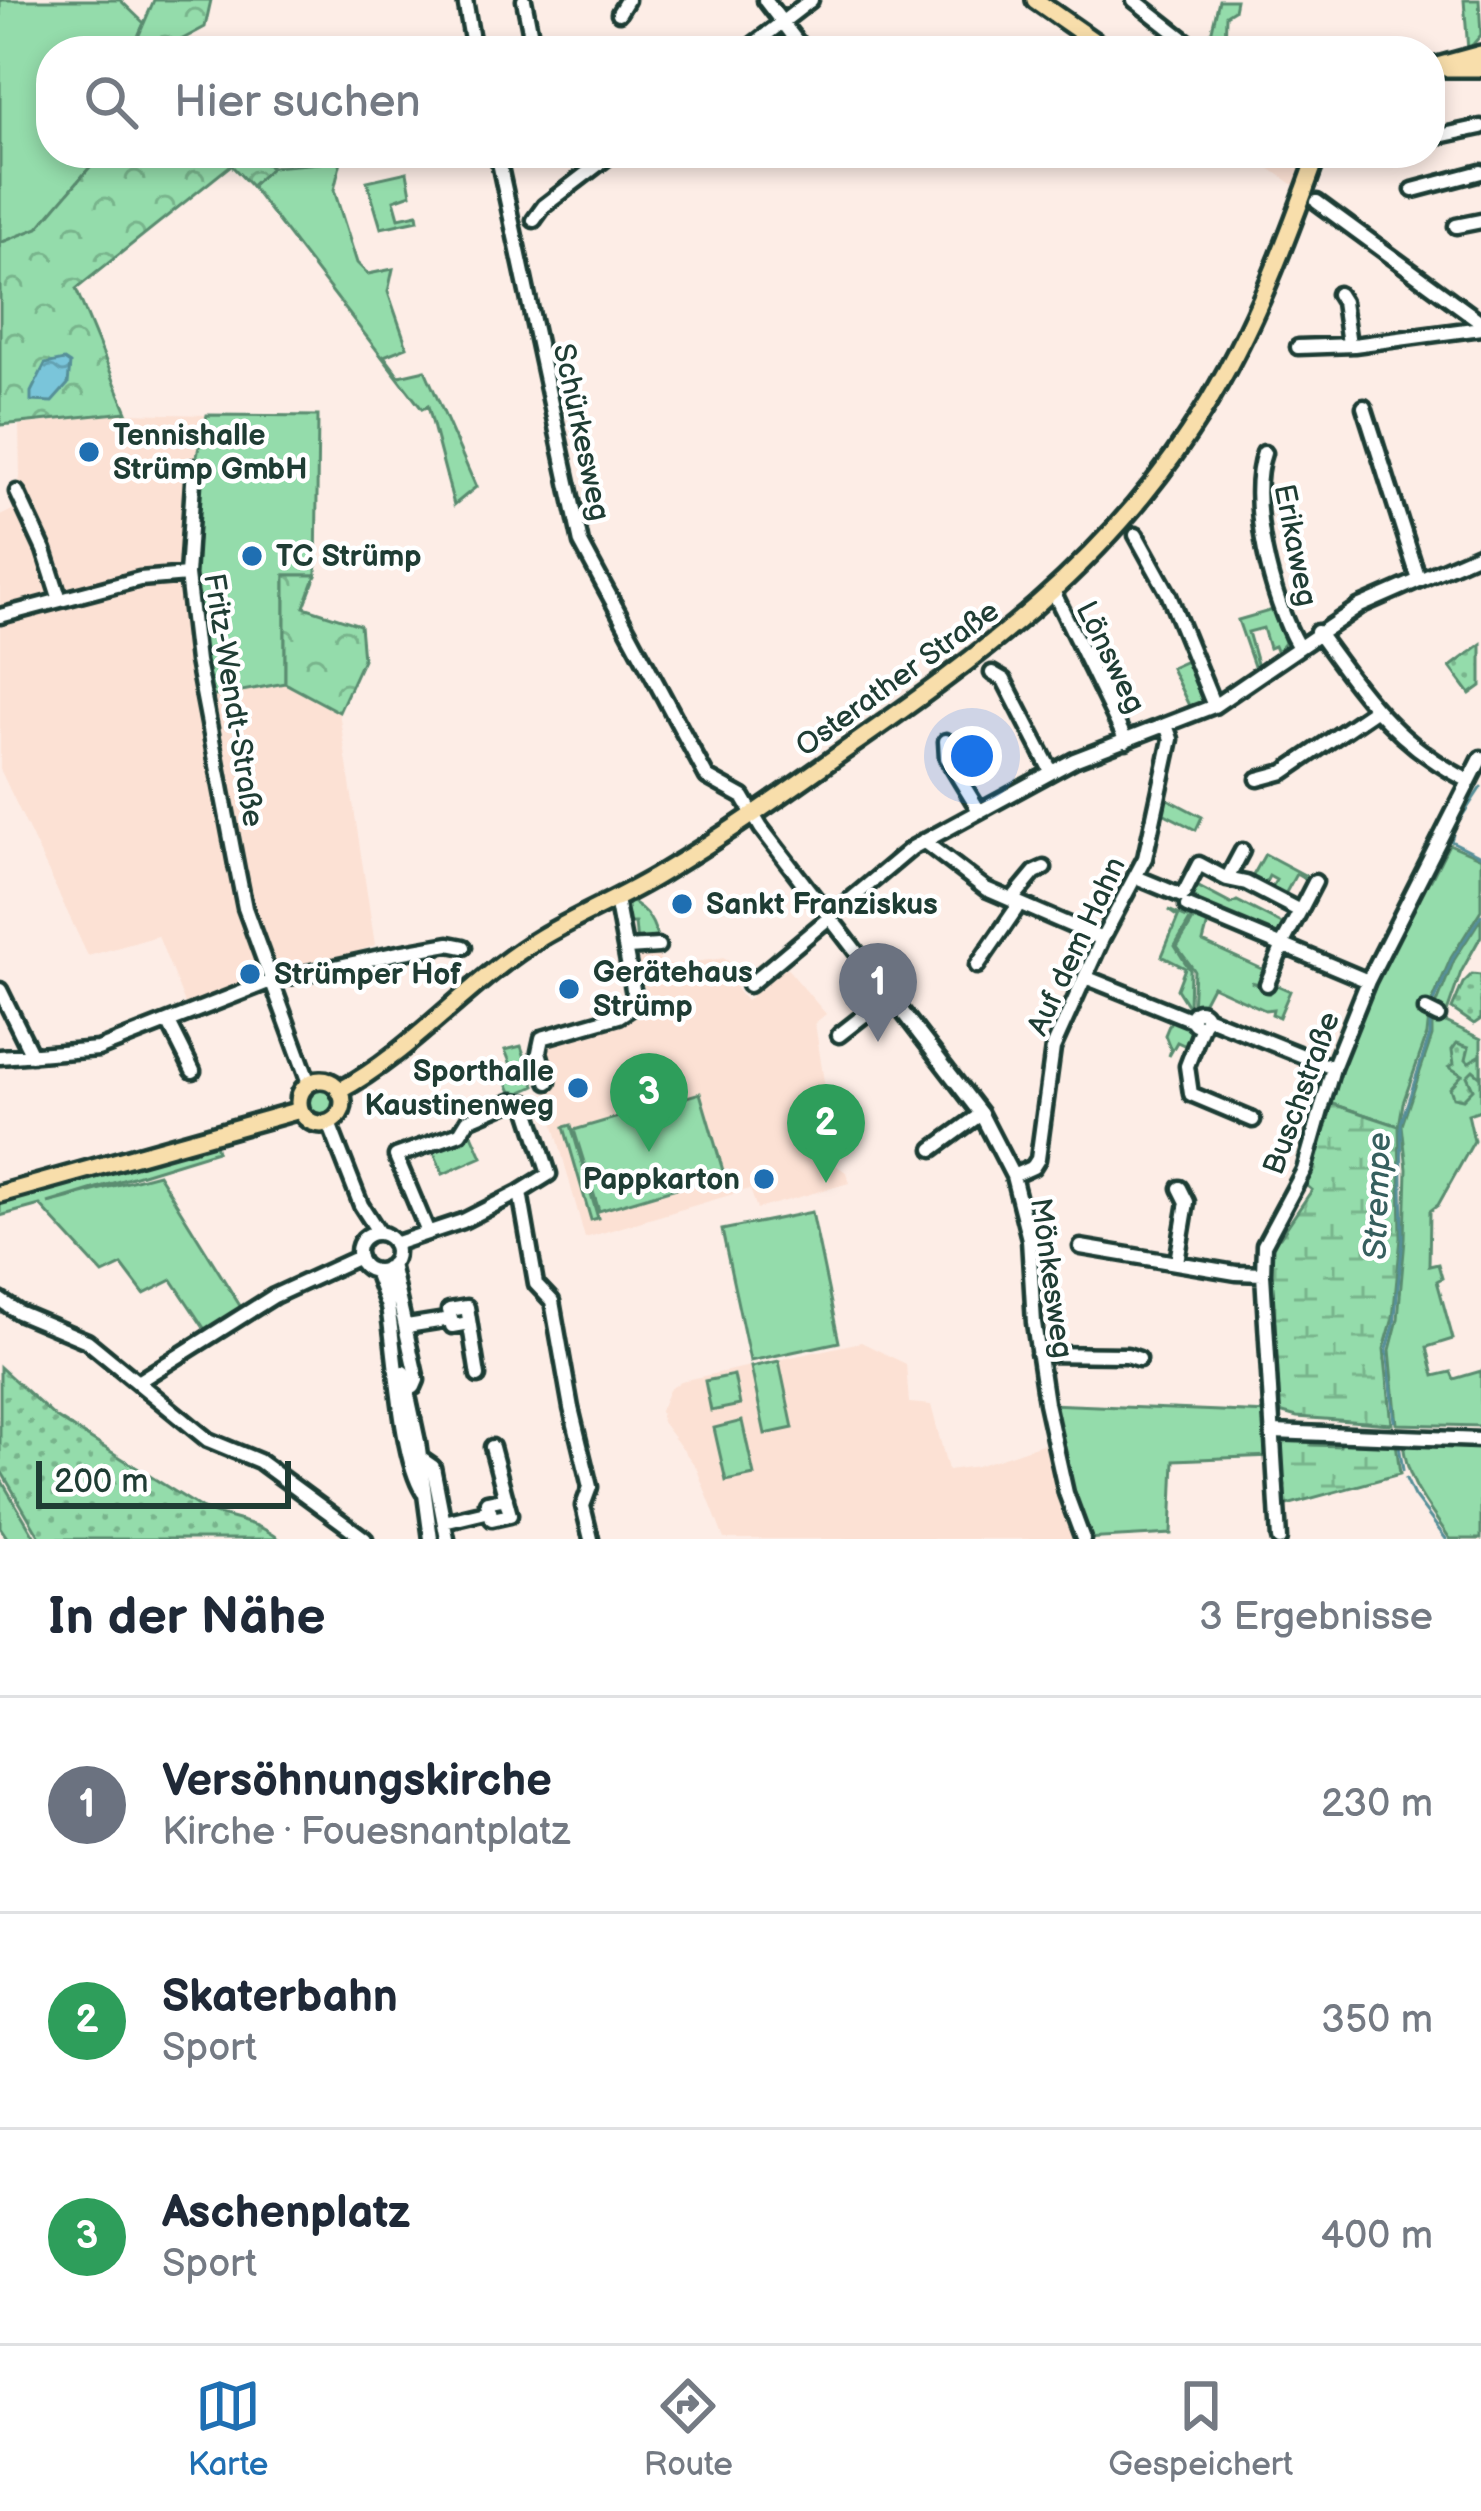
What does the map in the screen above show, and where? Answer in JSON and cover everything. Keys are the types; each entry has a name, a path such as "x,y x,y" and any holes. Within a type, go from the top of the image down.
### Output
{"main road":[{"path":"1036,0 1087,36"},
{"path":"1445,64 1479,55"},
{"name":"Osterather Straße","path":"339,1091 395,1057 509,959 754,814 995,643 1054,593 1156,480 1216,391 1275,270 1312,168"},
{"path":"0,1194 294,1112 308,1121 329,1123 341,1112 339,1091 322,1080 309,1083 294,1112"}],"street":[{"path":"465,0 471,36"},
{"path":"524,0 531,36"},
{"path":"765,0 793,36"},
{"path":"765,36 811,0"},
{"path":"1134,0 1180,36"},
{"path":"1445,135 1481,127"},
{"name":"Schürkesweg","path":"500,168 581,543 707,777 742,797 754,814"},
{"path":"534,220 544,206 593,168"},
{"path":"1413,190 1481,172"},
{"path":"1316,202 1481,325"},
{"path":"1456,226 1481,221"},
{"path":"1338,294 1349,344"},
{"path":"1298,347 1481,325"},
{"path":"1364,407 1419,580"},
{"name":"Erikaweg","path":"1264,453 1257,472 1267,555 1288,630 1298,646"},
{"name":"Fritz-Wendt-Straße","path":"194,467 187,575 197,661 244,908 309,1083"},
{"path":"17,492 59,597"},
{"path":"1136,535 1168,593 1214,706"},
{"path":"749,985 923,841 1051,771 1214,706 1360,606 1481,553"},
{"path":"0,616 140,579 187,575"},
{"name":"Lönsweg","path":"1054,593 1126,741"},
{"path":"1317,632 1403,740 1433,763 1467,780"},
{"path":"992,673 1004,680 1051,771"},
{"path":"1258,778 1284,772 1375,710"},
{"name":"Auf dem Hahn","path":"1013,1176 1039,1159 1049,1060 1102,939 1147,852 1169,750 1166,725"},
{"path":"946,741 947,758 978,809"},
{"name":"Buschstraße","path":"1279,1539 1264,1245 1304,1170 1333,1068 1369,981 1481,758"},
{"name":"Mönkesweg","path":"754,814 981,1114 1013,1176 1029,1239 1038,1354 1061,1471 1082,1539"},
{"path":"923,841 960,872 1015,902 1102,939"},
{"path":"1227,879 1242,851"},
{"path":"1184,899 1199,865 1300,911"},
{"path":"977,966 1016,909 1015,896 1044,868"},
{"path":"1136,877 1369,981"},
{"path":"1267,985 1315,882"},
{"path":"548,1082 539,1052 542,1038 627,1011 620,995 630,991 627,948 616,899"},
{"path":"0,1057 98,1049 271,981 449,944 464,947"},
{"path":"627,948 658,946"},
{"path":"1085,977 1333,1068"},
{"path":"0,990 32,1055"},
{"path":"839,1035 890,995"},
{"path":"1200,1021 1187,1066 1191,1094 1253,1120"},
{"path":"169,1023 193,1071"},
{"path":"329,1123 372,1235 394,1244 463,1221 547,1179 549,1171 526,1103 513,1101 468,1120 460,1133 396,1156 427,1231"},
{"path":"933,1149 981,1114"},
{"path":"1177,1262 1187,1202 1180,1188"},
{"path":"520,1192 536,1284 552,1301 590,1486 583,1506 591,1539"},
{"path":"372,1235 359,1246 358,1257 365,1267 384,1268"},
{"path":"394,1244 395,1254 384,1268 388,1307 414,1468 431,1539"},
{"path":"1081,1246 1263,1274"},
{"path":"139,1381 238,1316 358,1257"},
{"path":"384,1268 406,1326 417,1381 403,1389"},
{"path":"0,1300 18,1312 66,1329 139,1381 208,1440 259,1462 365,1539"},
{"path":"406,1326 451,1318 452,1326 470,1323 478,1376"},
{"path":"1038,1354 1139,1359"},
{"path":"403,1389 447,1539"},
{"path":"1273,1432 1481,1439"},
{"path":"444,1522 490,1510 492,1519 510,1514 492,1447"},
{"path":"423,1492 426,1461"}],"shaded area":[{"path":"1269,168 1300,168 1294,185"},
{"path":"127,413 207,415 194,467 205,698 285,683 339,712 375,945 189,1014 158,936 88,956 0,769 0,516 14,509 20,477 19,425"},
{"path":"658,949 661,966 725,958 743,976 729,980 746,1001 785,966 826,1014 815,1023 837,1166 846,1172 849,1183 757,1209 750,1189 585,1238 547,1100 548,1074 541,1044 647,1010 637,950"},
{"path":"861,1342 906,1364 909,1403 931,1405 948,1470 977,1466 1042,1444 1051,1449 1078,1539 724,1539 696,1467 662,1422 660,1411 669,1390 681,1381"}],"green space":[{"path":"0,0 120,0 144,23 138,36 36,36 36,168 89,168 38,229 0,243"},
{"path":"154,0 211,0 205,27 188,36 139,36"},
{"path":"1219,0 1236,0 1234,10 1226,15 1225,36 1211,36"},
{"path":"1464,0 1479,0 1481,35 1468,50"},
{"path":"89,168 227,168 76,289 127,412 0,425 0,243 38,228"},
{"path":"234,168 271,168 251,186"},
{"path":"271,168 339,168 334,190 357,263 368,274 393,269 388,292 407,347 384,356 399,376 425,370 476,487 454,505 428,406 422,409 251,186"},
{"path":"407,172 411,194 394,200 399,218 417,214 418,220 381,228 367,181"},
{"name":"TC Strümp","path":"207,415 318,416 316,575 285,575 285,683 204,698 187,575 194,467"},
{"path":"285,575 316,575 304,607 360,625 363,659 339,712 285,683"},
{"path":"1276,609 1285,643 1277,653 1274,646 1269,648 1263,628 1248,632 1255,669 1238,620"},
{"path":"1481,644 1481,686 1470,694 1450,667"},
{"path":"1189,660 1204,697 1203,704 1191,710 1171,668"},
{"path":"1166,798 1202,817 1196,830 1163,813"},
{"path":"1449,844 1481,858 1481,910 1451,958 1430,1007 1427,1035 1399,1126 1327,1102 1357,1016 1426,877 1431,880"},
{"path":"1265,854 1310,878 1296,874 1283,898 1270,891 1276,880 1269,876 1263,888 1250,881"},
{"path":"1197,880 1197,886 1231,904 1237,901 1288,927 1275,938 1194,904 1196,898 1190,895"},
{"path":"630,901 650,919 658,944 637,945 635,923 625,923 622,914"},
{"path":"1168,910 1187,918 1194,913 1175,946 1190,970 1189,1008 1177,989 1185,968 1162,956 1178,917"},
{"path":"1197,914 1209,919 1203,942 1264,970 1263,985 1251,982 1265,988 1272,983 1290,991 1279,1017 1272,1014 1273,1009 1265,1010 1212,986 1201,1007 1192,1011 1194,970 1177,947"},
{"path":"1481,918 1481,936 1461,972 1444,1021 1481,1039 1481,1110 1468,1114 1474,1141 1430,1211 1429,1266 1438,1264 1442,1278 1437,1281 1453,1339 1427,1347 1434,1376 1451,1372 1454,1379 1481,1371 1481,1426 1397,1424 1390,1350 1398,1319 1405,1239 1407,1169 1402,1125 1432,1036 1432,1016 1454,960"},
{"path":"1472,974 1481,975 1481,1019 1474,1024 1452,1009"},
{"path":"1172,1018 1197,1029 1185,1060 1186,1046 1177,1042 1169,1056 1165,1035"},
{"path":"1457,1043 1469,1047 1469,1062 1481,1055 1481,1077 1473,1070 1467,1076 1473,1089 1463,1099 1453,1097 1450,1088 1462,1075 1449,1067 1454,1064 1452,1050"},
{"path":"521,1046 535,1086 513,1096 502,1072 512,1067 505,1050"},
{"path":"320,1088 330,1091 330,1111 320,1114 310,1111 307,1101 310,1091"},
{"path":"700,1093 724,1174 599,1211 574,1130"},
{"path":"1327,1102 1399,1126 1401,1238 1393,1318 1384,1349 1392,1424 1297,1417 1276,1411 1266,1263 1271,1238 1280,1237 1312,1190 1302,1182"},
{"path":"571,1125 598,1218 591,1220 564,1127"},
{"path":"471,1132 482,1157 443,1174 432,1148"},
{"path":"215,1144 217,1151 48,1203 158,1174 242,1309 206,1331 172,1280 144,1294 122,1265 103,1274 40,1205 0,1216 0,1202"},
{"path":"812,1212 839,1342 750,1361 722,1230"},
{"path":"779,1361 793,1428 765,1434 751,1367"},
{"path":"0,1367 54,1416 201,1508 279,1539 41,1539 0,1469"},
{"path":"734,1375 740,1405 711,1411 705,1381"},
{"path":"1048,1404 1269,1413 1272,1456 1174,1460 1171,1534 1085,1539"},
{"path":"742,1421 754,1475 726,1481 714,1428"},
{"path":"1286,1440 1340,1446 1341,1441 1396,1442 1400,1474 1282,1504 1278,1449"},
{"path":"1403,1442 1481,1444 1481,1539 1450,1539 1414,1482"},
{"path":"0,1478 36,1539 8,1539 0,1527"}],"water":[{"path":"64,360 70,364 68,384 52,402 31,401 45,364"}],"waterway":[{"name":"Strempe","path":"1481,787 1451,841 1481,856"},
{"name":"Strempe","path":"1432,1007 1453,958 1481,915"},
{"name":"Strempe","path":"1395,1421 1387,1349 1403,1239 1401,1123 1430,1035 1430,1016"},
{"name":"Strempe","path":"1399,1445 1403,1470"},
{"name":"Strempe","path":"1406,1479 1446,1539"}],"place":[{"name":"Tennishalle Strümp GmbH","path":"89,452"},
{"name":"TC Strümp","path":"252,556"},
{"name":"Sankt Franziskus","path":"682,904"},
{"name":"Strümper Hof","path":"250,974"},
{"name":"Gerätehaus Strümp","path":"569,989"},
{"name":"Versöhnungskirche","path":"878,1042"},
{"name":"Sporthalle Kaustinenweg","path":"578,1088"},
{"name":"Aschenplatz","path":"649,1152"},
{"name":"Pappkarton","path":"764,1179"},
{"name":"Skaterbahn","path":"826,1183"}]}
